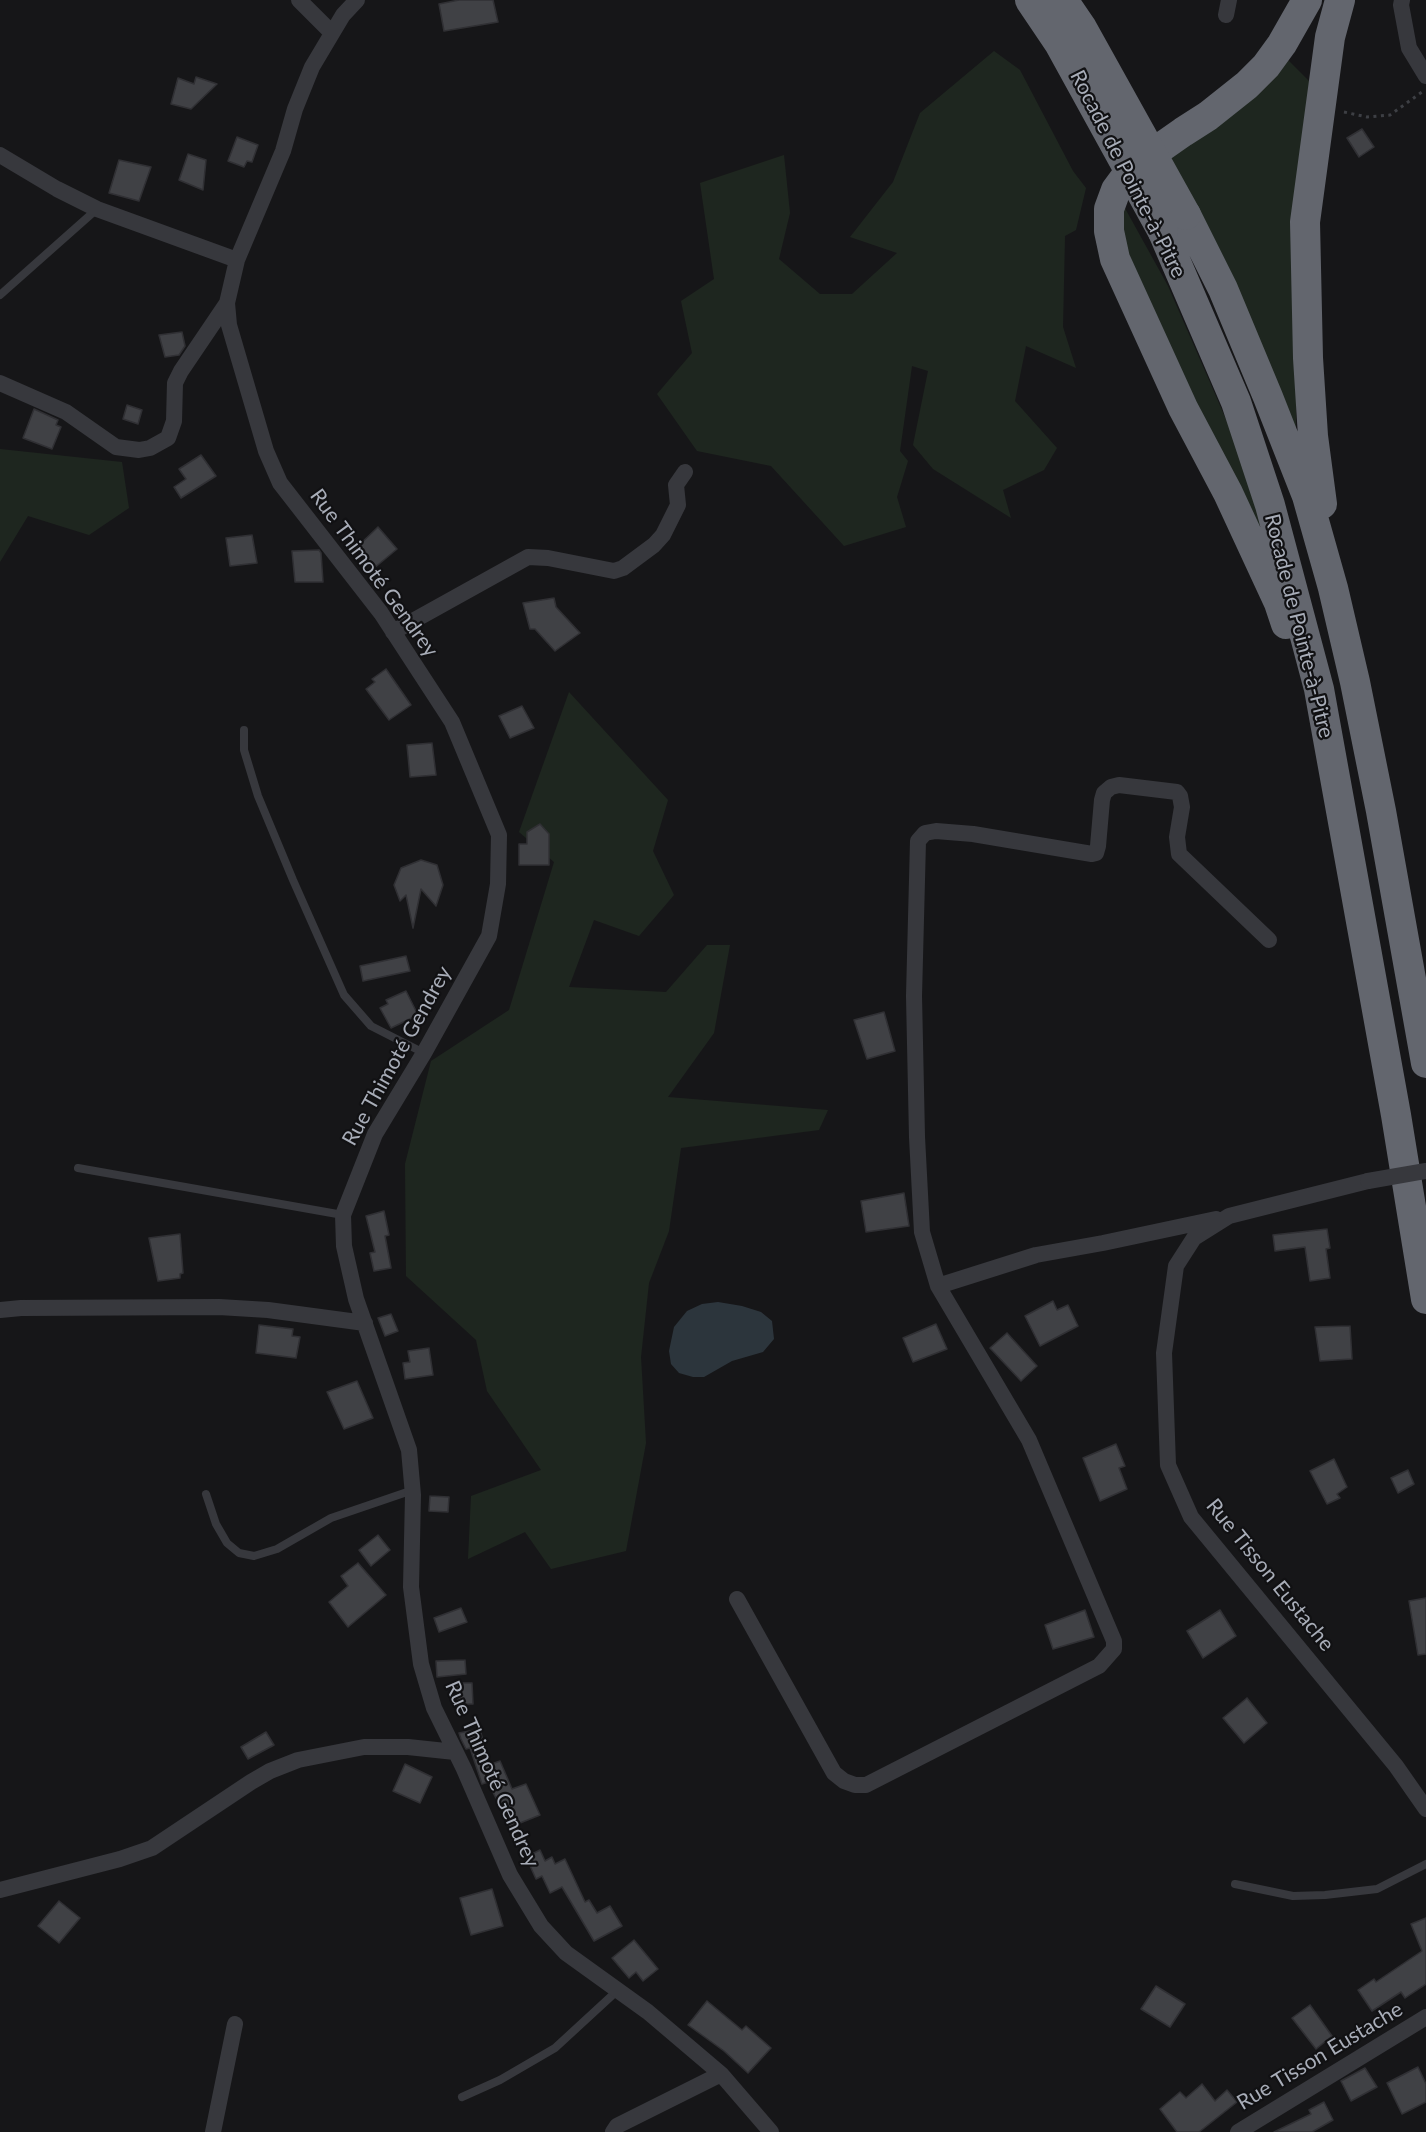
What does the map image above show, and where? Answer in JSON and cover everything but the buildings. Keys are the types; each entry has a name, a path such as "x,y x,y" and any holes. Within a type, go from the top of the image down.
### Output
{"highway":[{"name":"Rocade de Pointe-à-Pitre","path":"1030,0 1175,224 1223,289 1307,496 1333,588 1355,682 1381,811 1426,1063"},
{"name":"Rocade de Pointe-à-Pitre","path":"1063,0 1082,28 1175,224 1270,505 1319,689 1394,1103 1426,1299"},
{"path":"1306,0 1282,44 1247,85 1208,116 1133,167 1116,190 1109,209 1115,259 1183,408 1228,493 1279,603 1318,720 1341,819"},
{"path":"1333,588 1313,436 1307,324 1305,222 1330,37 1340,0"}],"street":[{"path":"299,0 331,32"},
{"name":"Rue Thimoté Gendrey","path":"357,0 331,32 312,67 299,99 283,151 237,260 227,303 229,325 266,451 280,483 381,614 452,722 499,835 498,885 489,936 424,1053 375,1134 343,1215 344,1246 356,1299 409,1450 413,1490 411,1587 421,1664 434,1708 510,1875 541,1926 566,1953 648,2012 721,2074 771,2132"},
{"path":"1402,0 1408,48 1426,76"},
{"path":"0,155 57,189 97,209 237,260"},
{"path":"0,383 66,412 116,447 139,450 150,448 168,438 174,421 175,383 227,303"},
{"path":"393,632 528,557 548,558 614,571 623,568 654,545 663,535 678,505 676,484 684,472"},
{"path":"737,1599 834,1773 844,1781 855,1785 866,1785 1100,1666 1114,1649 1114,1641 1029,1440 938,1286 922,1232 917,1137 914,984 918,841 925,833 936,831 973,834 1092,854 1096,853 1098,846 1102,800 1104,793 1111,787 1119,785 1177,792 1182,807 1177,837 1179,854 1269,940"},
{"name":"Rue Tisson Eustache","path":"1426,1171 1368,1181 1229,1216 1194,1238 1176,1266 1164,1353 1168,1466 1191,1517 1396,1766 1426,1809"},
{"path":"938,1286 1036,1255 1229,1216"},
{"path":"0,1310 219,1307 267,1310 365,1323"},
{"path":"0,1890 120,1859 152,1848 251,1782 270,1771 298,1760 364,1747 408,1747 455,1752"},
{"name":"Rue Tisson Eustache","path":"1238,2132 1426,2018"},
{"path":"213,2132 236,2024"},
{"path":"613,2132 617,2126 721,2074"}],"lane":[{"path":"0,295 97,209"},
{"path":"244,730 244,750 258,796 344,995 371,1026 424,1053"},
{"path":"78,1168 343,1215"},
{"path":"206,1494 216,1524 227,1543 239,1552 254,1556 277,1549 331,1518 413,1490"},
{"path":"1235,1884 1293,1896 1324,1895 1377,1889 1426,1864"},
{"path":"462,2097 500,2080 555,2048 618,1990"}],"path":[{"path":"1321,95 1333,107 1350,115 1367,117 1390,115 1426,89"}],"shaded area":[{"path":"994,51 1020,70 1073,171 1086,188 1076,230 1065,236 1063,327 1076,368 1026,346 1015,401 1057,448 1044,470 1003,490 1011,518 933,469 913,445 928,371 912,366 900,451 908,461 897,497 906,527 844,546 771,466 697,451 657,394 692,353 681,301 714,279 700,183 784,155 790,213 779,259 820,294 852,294 897,253 850,237 893,182 920,113"},
{"path":"1288,60 1309,81 1296,326 1296,443 1164,151"},
{"path":"1121,201 1168,286 1234,438 1279,581 1122,254"},
{"path":"0,449 122,462 129,508 89,535 28,516 0,562"},
{"path":"569,692 668,800 653,851 674,895 639,936 594,920 569,987 666,992 707,945 730,945 714,1033 668,1097 828,1110 819,1130 681,1148 669,1231 649,1283 641,1357 646,1443 626,1551 551,1569 525,1532 468,1559 471,1496 541,1470 487,1391 476,1340 406,1276 405,1164 431,1061 509,1010 554,862 519,832"},
{"path":"718,1302 761,1312 772,1321 774,1339 763,1352 732,1361 704,1377 679,1373 671,1364 669,1351 674,1327 687,1311 702,1304"}]}
